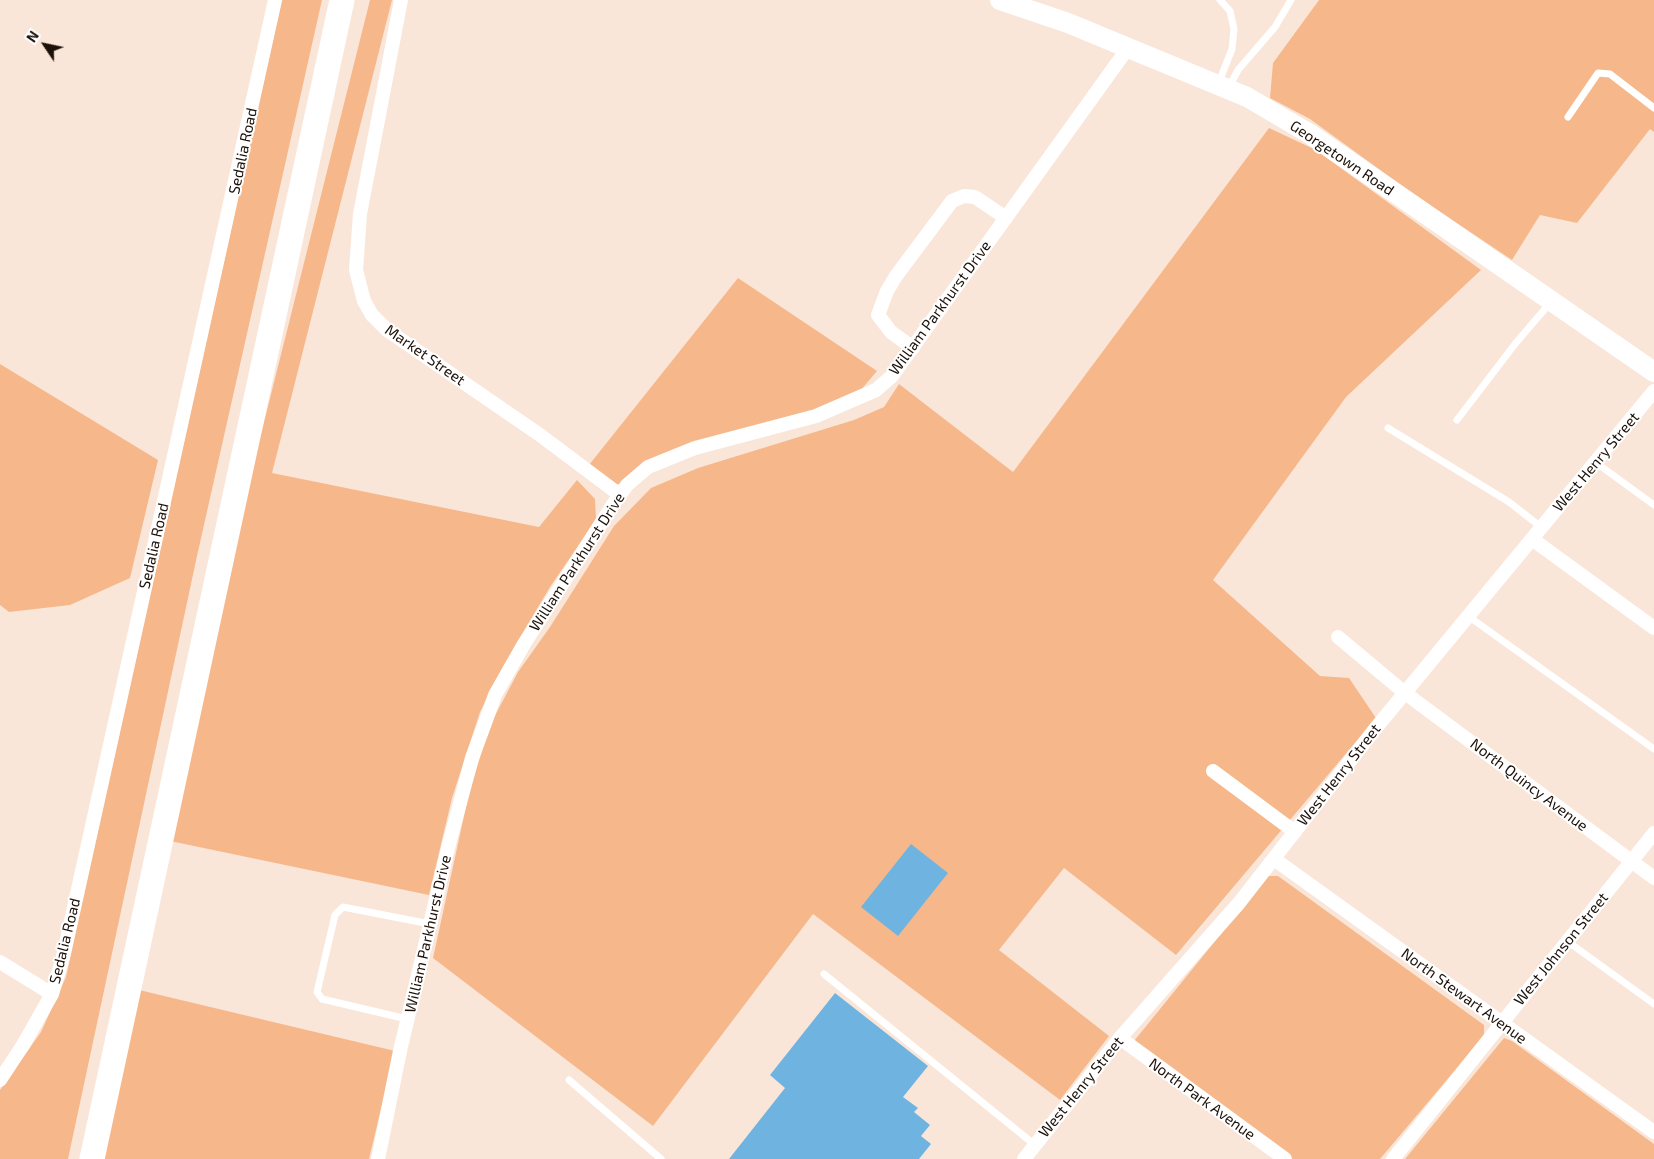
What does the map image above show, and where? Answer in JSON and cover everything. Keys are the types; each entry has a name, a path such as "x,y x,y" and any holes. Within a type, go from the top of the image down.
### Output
{"highway":[{"path":"92,1159 342,0"}],"street":[{"name":"Sedalia Road","path":"0,1080 23,1045 52,994 73,913 87,842 195,368 275,0"},
{"name":"Market Street","path":"401,0 360,214 356,270 364,301 372,315 387,330 540,435 620,495"},
{"name":"Georgetown Road","path":"1000,0 1068,23 1247,97 1310,134 1654,372"},
{"name":"William Parkhurst Drive","path":"378,1159 407,1019 472,758 495,695 524,644 620,495 627,485 648,467 696,448 816,416 876,390 892,376 1128,48"},
{"path":"913,348 891,332 878,315 886,291 896,276 952,201 964,196 975,197 1006,218"},
{"name":"West Henry Street","path":"1024,1159 1120,1038 1239,903 1405,693 1654,391"},
{"path":"1532,539 1654,628"},
{"name":"North Quincy Avenue","path":"1338,637 1405,693 1654,878"},
{"path":"1213,771 1295,832"},
{"name":"West Johnson Street","path":"1393,1159 1654,833"},
{"name":"North Stewart Avenue","path":"1274,858 1654,1132"},
{"path":"0,962 52,994"},
{"name":"North Park Avenue","path":"1120,1038 1285,1159"}],"lane":[{"path":"1220,0 1230,11 1234,29 1232,49 1223,87"},
{"path":"1223,87 1275,27 1291,0"},
{"path":"1568,117 1598,73 1610,74 1654,108"},
{"path":"1457,420 1515,344 1552,301"},
{"path":"1388,428 1509,502 1541,528"},
{"path":"1595,462 1654,505"},
{"path":"1468,616 1654,749"},
{"path":"407,1019 322,999 317,992 334,915 343,907 430,924"},
{"path":"1567,941 1654,1004"},
{"path":"824,974 1035,1144"},
{"path":"569,1080 661,1159"}],"shaded area":[{"path":"282,0 322,0 197,556 68,1159 0,1159 0,1090 41,1032 66,977"},
{"path":"370,0 392,0 272,473 539,527 577,480 595,499 596,520 550,587 504,665 480,712 452,798 429,895 170,841 252,470"},
{"path":"1319,0 1654,0 1654,132 1650,129 1577,223 1540,215 1512,260 1409,191 1310,119 1270,98 1273,63"},
{"path":"1269,128 1316,150 1481,270 1346,397 1213,580 1320,676 1349,678 1376,718 1176,955 1064,868 999,950 1109,1036 1060,1100 813,914 653,1126 433,958 469,793 490,725 518,672 550,627 614,526 651,488 698,468 854,420 884,407 899,384 1013,472"},
{"path":"738,278 877,371 860,391 831,408 707,439 625,485 606,483 585,470"},
{"path":"0,364 158,460 130,578 70,605 9,612 0,605"},
{"path":"1268,876 1278,876 1484,1025 1484,1036 1380,1159 1284,1159 1134,1041"},
{"path":"139,990 395,1051 369,1159 101,1159"},
{"path":"1504,1038 1512,1041 1654,1144 1654,1159 1405,1159"}],"building":[{"path":"911,844 948,873 898,936 861,907"},
{"path":"835,993 928,1066 903,1097 918,1108 914,1112 930,1125 921,1136 931,1144 919,1159 729,1159 785,1088 770,1075"}]}
